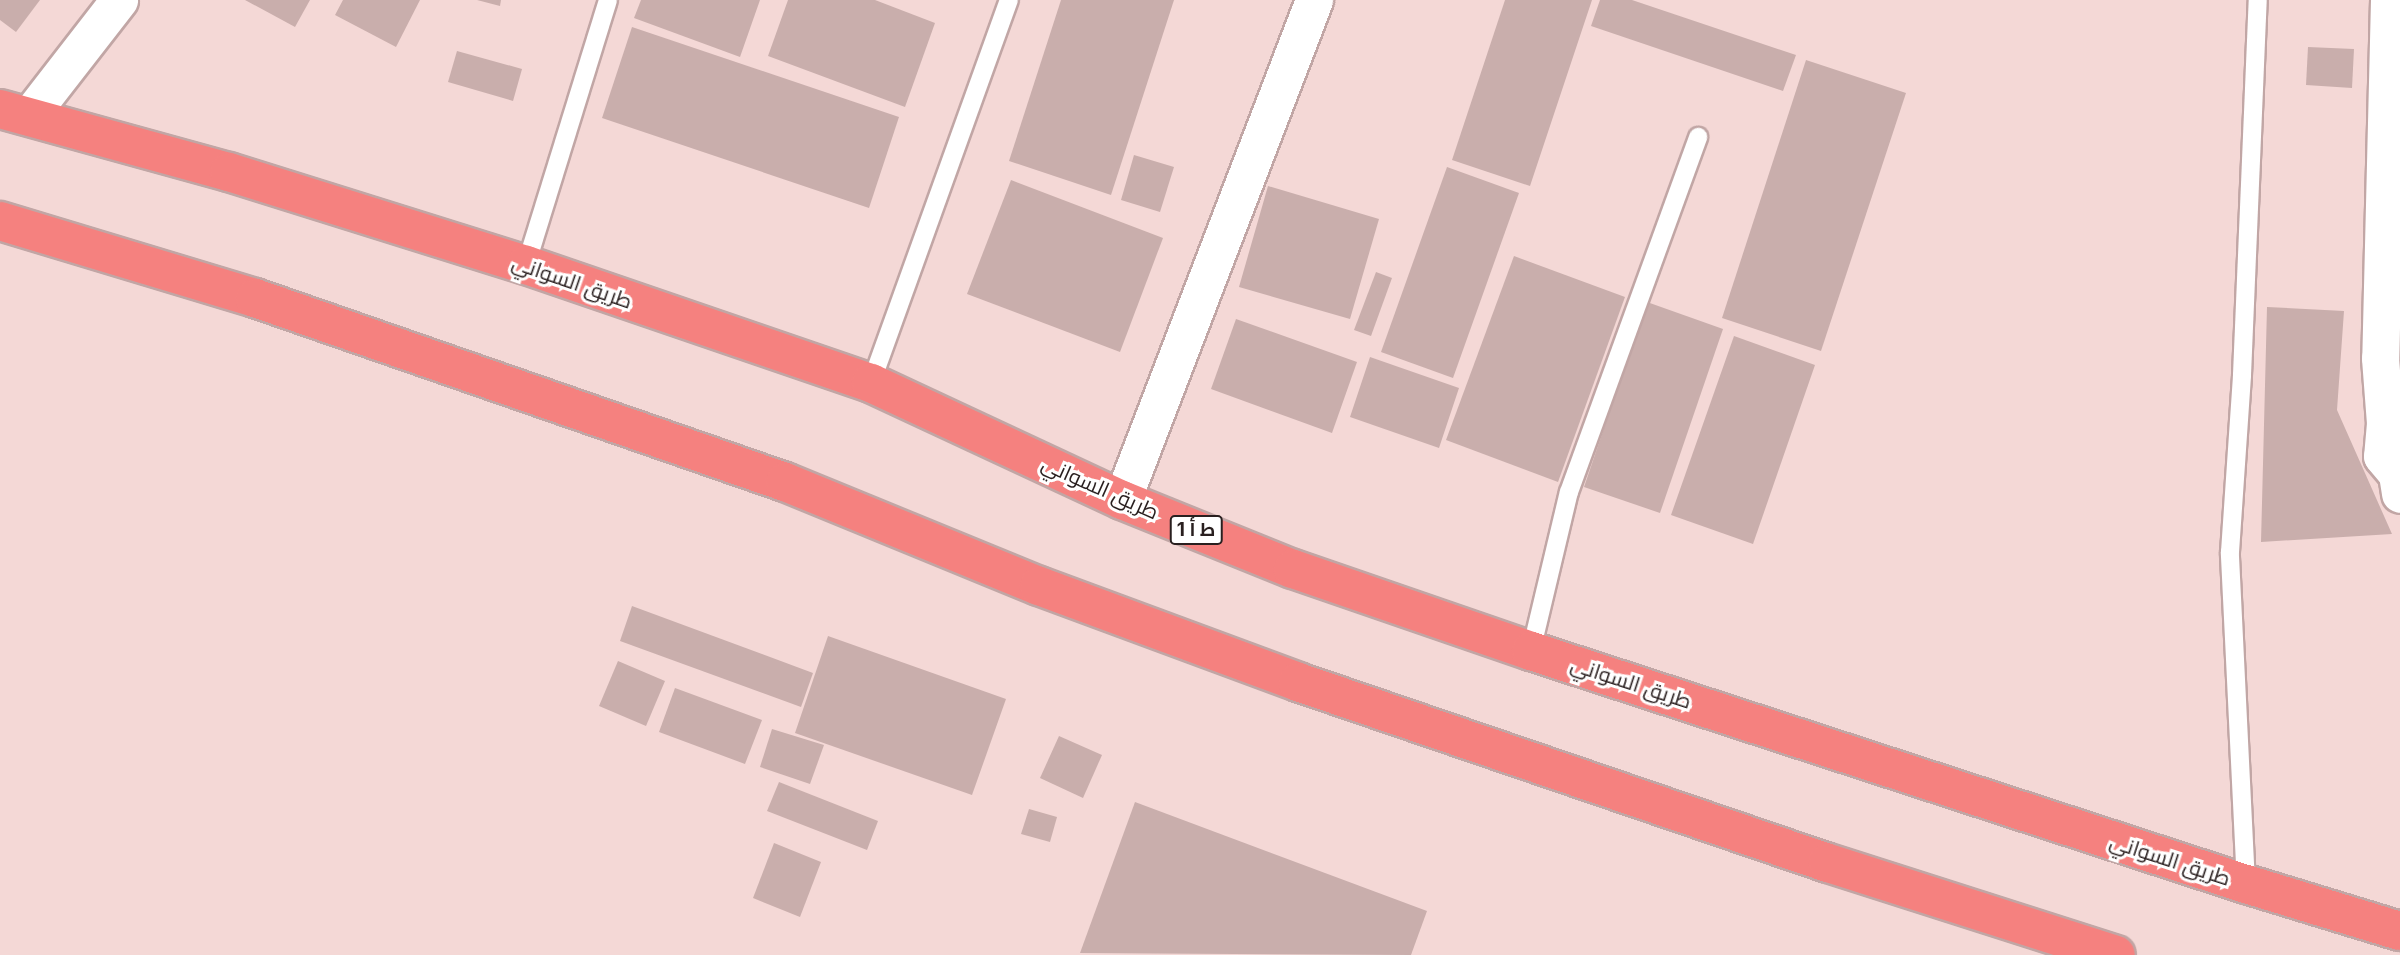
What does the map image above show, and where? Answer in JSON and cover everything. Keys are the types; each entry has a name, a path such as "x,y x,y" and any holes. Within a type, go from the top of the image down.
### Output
{"highway":[{"name":"طريق السواني","path":"14,113 229,172 526,265 871,383 1122,500 1293,569 1531,650 2400,932"},
{"path":"0,220 255,298 785,482 1040,586 1298,682 1828,863 2116,955"}],"street":[{"path":"14,113 119,0"},
{"path":"1122,500 1314,0"},
{"path":"2389,0 2380,358 2385,423 2382,456 2397,474 2400,494"}],"lane":[{"path":"526,265 608,0"},
{"path":"871,383 1009,0"},
{"path":"2246,884 2230,552 2242,375 2258,0"},
{"path":"1531,650 1569,492 1698,137"}],"building":[{"path":"0,0 40,0 16,32 0,20"},
{"path":"245,0 310,0 295,27"},
{"path":"343,0 420,0 396,47 335,15"},
{"path":"477,0 501,0 500,6"},
{"path":"641,0 760,0 740,57 634,18"},
{"path":"788,0 875,0 935,23 905,107 768,56"},
{"path":"1061,0 1174,0 1111,195 1009,161"},
{"path":"1505,0 1592,0 1530,186 1452,160"},
{"path":"1600,0 1632,0 1796,55 1783,91 1591,26"},
{"path":"632,27 899,117 869,208 602,118"},
{"path":"2308,47 2354,49 2352,88 2306,85"},
{"path":"457,51 522,69 513,101 448,82"},
{"path":"1806,60 1906,93 1821,351 1722,318"},
{"path":"1134,155 1174,167 1160,212 1121,200"},
{"path":"1447,167 1519,193 1453,378 1381,352"},
{"path":"1011,180 1163,238 1120,352 967,294"},
{"path":"1268,186 1379,219 1350,319 1239,287"},
{"path":"1514,256 1625,297 1558,482 1446,440"},
{"path":"1376,272 1392,278 1371,336 1354,330"},
{"path":"1647,302 1723,329 1660,513 1584,487"},
{"path":"2267,307 2344,311 2337,410 2392,534 2261,542"},
{"path":"1236,319 1357,362 1332,433 1211,389"},
{"path":"1734,336 1815,365 1753,544 1671,515"},
{"path":"1370,357 1459,388 1439,448 1350,417"},
{"path":"632,606 813,673 801,707 620,641"},
{"path":"828,636 1006,699 972,795 795,733"},
{"path":"618,661 665,681 646,726 599,706"},
{"path":"675,688 762,720 745,764 659,732"},
{"path":"772,729 824,745 810,784 760,767"},
{"path":"1059,736 1102,755 1083,798 1040,778"},
{"path":"779,782 878,821 867,850 767,811"},
{"path":"1135,802 1427,911 1411,955 1080,953"},
{"path":"1029,809 1057,817 1050,842 1021,834"},
{"path":"774,843 821,862 800,917 753,898"}]}
